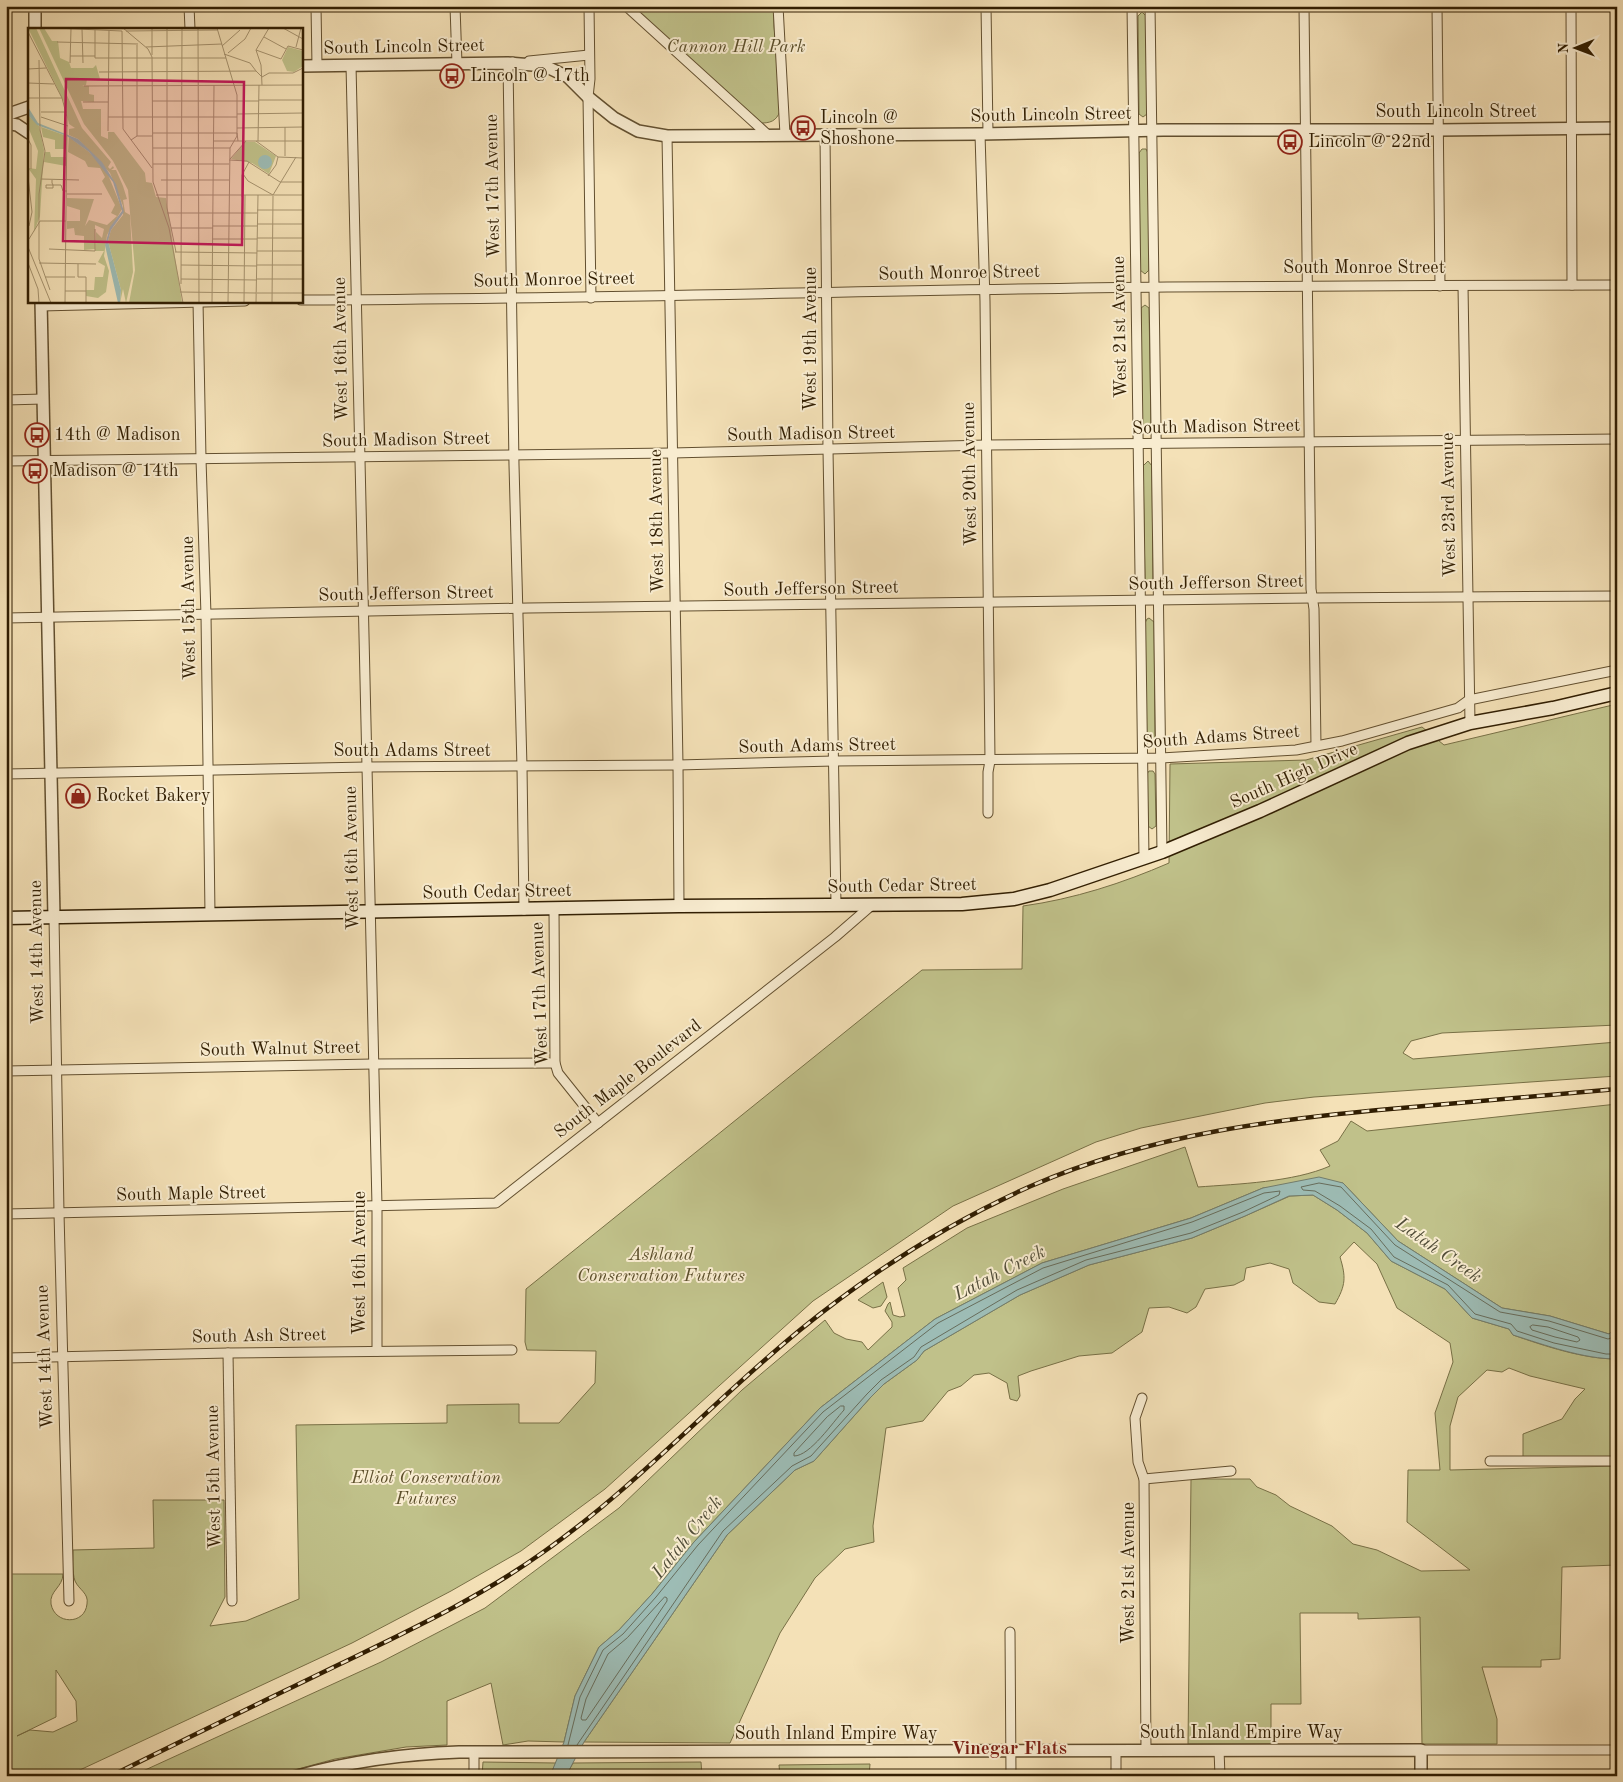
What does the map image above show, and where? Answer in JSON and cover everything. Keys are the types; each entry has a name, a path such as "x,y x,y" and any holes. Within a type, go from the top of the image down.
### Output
{"main road":[{"name":"South High Drive","path":"988,902 1050,890 1162,852 1260,811 1408,743 1470,723 1553,708 1617,693"},
{"name":"South Cedar Street","path":"6,918 679,906 962,904 988,902"}],"street":[{"path":"35,6 36,28"},
{"path":"189,6 190,28"},
{"path":"316,6 317,66"},
{"path":"455,6 457,64"},
{"path":"589,6 588,97 591,298"},
{"path":"626,6 768,135"},
{"path":"778,6 785,135"},
{"name":"West 20th Avenue","path":"986,6 984,290 990,603 990,761 988,772 988,813"},
{"name":"West 21st Avenue","path":"1132,6 1144,858"},
{"name":"West 21st Avenue","path":"1150,6 1162,852"},
{"path":"1304,6 1312,598 1316,746"},
{"path":"1437,6 1440,286"},
{"path":"1571,6 1572,285"},
{"name":"South Lincoln Street","path":"302,66 508,63 589,55"},
{"name":"South Lincoln Street","path":"508,63 545,66 568,77 588,97 614,118 638,131 667,136 984,134 1134,130 1617,128"},
{"name":"West 17th Avenue","path":"508,63 524,910"},
{"name":"West 16th Avenue","path":"351,65 377,1206 377,1351"},
{"path":"6,115 28,107"},
{"path":"6,123 17,125 28,131"},
{"name":"West 19th Avenue","path":"825,134 828,450 836,904"},
{"name":"West 18th Avenue","path":"667,136 679,906"},
{"name":"South Monroe Street","path":"302,300 591,298 827,292 1307,285 1617,285"},
{"name":"West 23rd Avenue","path":"1463,286 1470,723"},
{"path":"41,304 198,302"},
{"name":"West 15th Avenue","path":"198,302 206,615 210,914"},
{"name":"West 14th Avenue","path":"41,304 52,773 59,1213 69,1602"},
{"path":"6,400 43,399"},
{"name":"South Madison Street","path":"6,461 672,453 986,446 1617,439"},
{"name":"South Jefferson Street","path":"6,618 518,608 1617,596"},
{"name":"South Adams Street","path":"6,774 367,767 678,765 834,761 990,761 1161,758 1268,752 1316,746 1458,708 1469,700 1617,670"},
{"name":"South Maple Boulevard","path":"377,1206 496,1203 835,937 873,904"},
{"name":"West 17th Avenue","path":"554,909 555,1063 558,1073 598,1123"},
{"name":"South Walnut Street","path":"6,1071 373,1064 555,1063"},
{"name":"South Maple Street","path":"6,1214 377,1206"},
{"name":"South Ash Street","path":"6,1358 512,1350"},
{"name":"West 15th Avenue","path":"228,1353 232,1601"},
{"name":"West 21st Avenue","path":"1142,1398 1134,1418 1138,1462 1144,1478 1146,1750"},
{"path":"1490,1461 1617,1461"},
{"path":"1144,1478 1231,1471"},
{"path":"1010,1632 1011,1776"},
{"path":"1220,1750 1220,1776"},
{"path":"1421,1750 1421,1776"},
{"name":"South Inland Empire Way","path":"298,1776 328,1772 368,1760 409,1755 474,1752 1617,1750"},
{"path":"1116,1751 1116,1776"},
{"path":"474,1752 474,1776"}],"green space":[{"name":"Cannon Hill Park","path":"632,6 774,6 781,108 777,117 770,122 762,123"},
{"path":"1142,12 1146,16 1147,114 1143,117 1139,114 1138,16"},
{"path":"1142,149 1146,149 1148,153 1149,270 1145,274 1140,270 1139,153"},
{"path":"1145,305 1149,308 1151,426 1147,430 1142,426 1141,308"},
{"path":"1148,461 1152,466 1153,583 1151,587 1147,587 1145,583 1143,466"},
{"path":"1149,618 1154,622 1155,741 1151,744 1146,740 1145,623"},
{"path":"1617,704 1617,1025 1442,1033 1411,1041 1403,1053 1413,1059 1617,1042 1617,1076 1314,1097 1265,1103 1141,1128 1096,1142 953,1206 813,1301 605,1489 521,1551 451,1591 352,1643 67,1776 6,1776 6,1574 63,1574 61,1582 52,1596 51,1604 58,1616 70,1620 76,1619 85,1611 87,1597 75,1581 73,1550 154,1548 153,1500 224,1500 225,1597 210,1626 246,1621 299,1599 296,1425 447,1423 447,1405 519,1404 519,1423 559,1423 595,1383 596,1351 527,1350 525,1342 526,1289 922,970 1022,969 1023,906 1061,899 1098,889 1169,863 1170,764 1306,760 1422,727 1444,745","holes":["56,1670 76,1701 77,1721 53,1732 30,1730 17,1736 56,1717"]},
{"path":"1149,771 1153,771 1155,774 1156,826 1152,829 1148,826 1147,774"},
{"path":"1617,1104 1617,1327 1609,1334 1550,1316 1502,1308 1398,1241 1343,1183 1263,1188 1191,1218 1042,1263 935,1319 820,1408 694,1542 652,1594 619,1630 599,1647 575,1696 564,1742 528,1741 503,1745 491,1683 447,1701 447,1745 406,1747 335,1759 272,1776 132,1776 381,1662 485,1608 619,1508 742,1390 825,1320 834,1333 846,1339 862,1342 868,1350 892,1327 892,1322 885,1311 890,1302 893,1315 905,1316 898,1288 906,1280 903,1268 967,1228 1063,1189 1185,1147 1198,1187 1248,1183 1300,1176 1330,1166 1320,1150 1338,1141 1351,1121 1367,1131"},
{"path":"1313,1195 1337,1210 1367,1233 1391,1261 1445,1289 1472,1318 1509,1329 1513,1335 1551,1347 1591,1357 1617,1359 1617,1457 1523,1457 1523,1434 1562,1419 1575,1399 1585,1389 1530,1376 1509,1368 1502,1372 1487,1370 1458,1397 1450,1426 1450,1470 1617,1466 1617,1565 1562,1567 1560,1659 1541,1660 1541,1667 1482,1667 1497,1719 1497,1744 1422,1744 1420,1617 1358,1619 1358,1613 1300,1613 1301,1704 1271,1704 1271,1744 1188,1744 1191,1479 1250,1479 1257,1487 1276,1495 1290,1506 1332,1526 1353,1544 1377,1550 1421,1571 1470,1570 1407,1522 1408,1470 1440,1470 1435,1413 1453,1362 1450,1343 1397,1308 1377,1264 1354,1242 1340,1257 1344,1281 1335,1304 1319,1302 1293,1283 1289,1269 1270,1263 1246,1268 1244,1280 1234,1285 1205,1289 1196,1307 1187,1313 1169,1307 1149,1308 1142,1332 1112,1353 1079,1356 1018,1376 1020,1396 1017,1401 1010,1399 1007,1383 989,1373 974,1375 961,1386 948,1391 923,1421 886,1428 873,1526 874,1542 845,1549 815,1578 780,1633 730,1743 584,1742 727,1535 795,1470 814,1461 884,1384 917,1360 924,1351 1020,1295 1089,1265 1192,1238 1290,1196"},
{"path":"883,1282 887,1297 881,1306 873,1308 858,1300"},
{"path":"483,1762 556,1763 550,1776 482,1776"},
{"path":"701,1762 702,1776 566,1776 573,1763"},
{"path":"870,1764 869,1776 780,1776 779,1765"}],"water":[{"path":"1319,1177 1343,1183 1398,1241 1502,1308 1550,1316 1609,1334 1617,1327 1617,1359 1591,1357 1564,1351 1513,1335 1509,1329 1472,1318 1445,1289 1391,1261 1367,1233 1337,1210 1313,1195 1289,1196 1192,1238 1089,1265 1020,1295 924,1351 917,1360 884,1384 814,1461 795,1470 727,1535 584,1742 566,1776 550,1776 564,1742 575,1696 599,1647 619,1630 652,1594 694,1542 820,1408 935,1319 1042,1263 1191,1218 1263,1188"}],"railway":[{"path":"111,1776 418,1626 494,1585 542,1553 609,1501 767,1358 827,1309 911,1250 1000,1200 1077,1168 1124,1153 1219,1131 1364,1111 1617,1089"}],"place":[{"name":"Lincoln @ 17th","path":"452,76"},
{"name":"Lincoln @ Shoshone","path":"803,128"},
{"name":"Lincoln @ 22nd","path":"1290,142"},
{"name":"14th @ Madison","path":"37,435"},
{"name":"Madison @ 14th","path":"35,471"},
{"name":"Rocket Bakery","path":"78,796"}],"district":[{"name":"Vinegar Flats","path":"1009,1749"}],"water label":[{"name":"Latah Creek","path":"1438,1251"},
{"name":"Latah Creek","path":"1000,1274"},
{"name":"Latah Creek","path":"688,1538"}],"park label":[{"name":"Ashland Conservation Futures","path":"661,1265"},
{"name":"Elliot Conservation Futures","path":"426,1488"}]}
